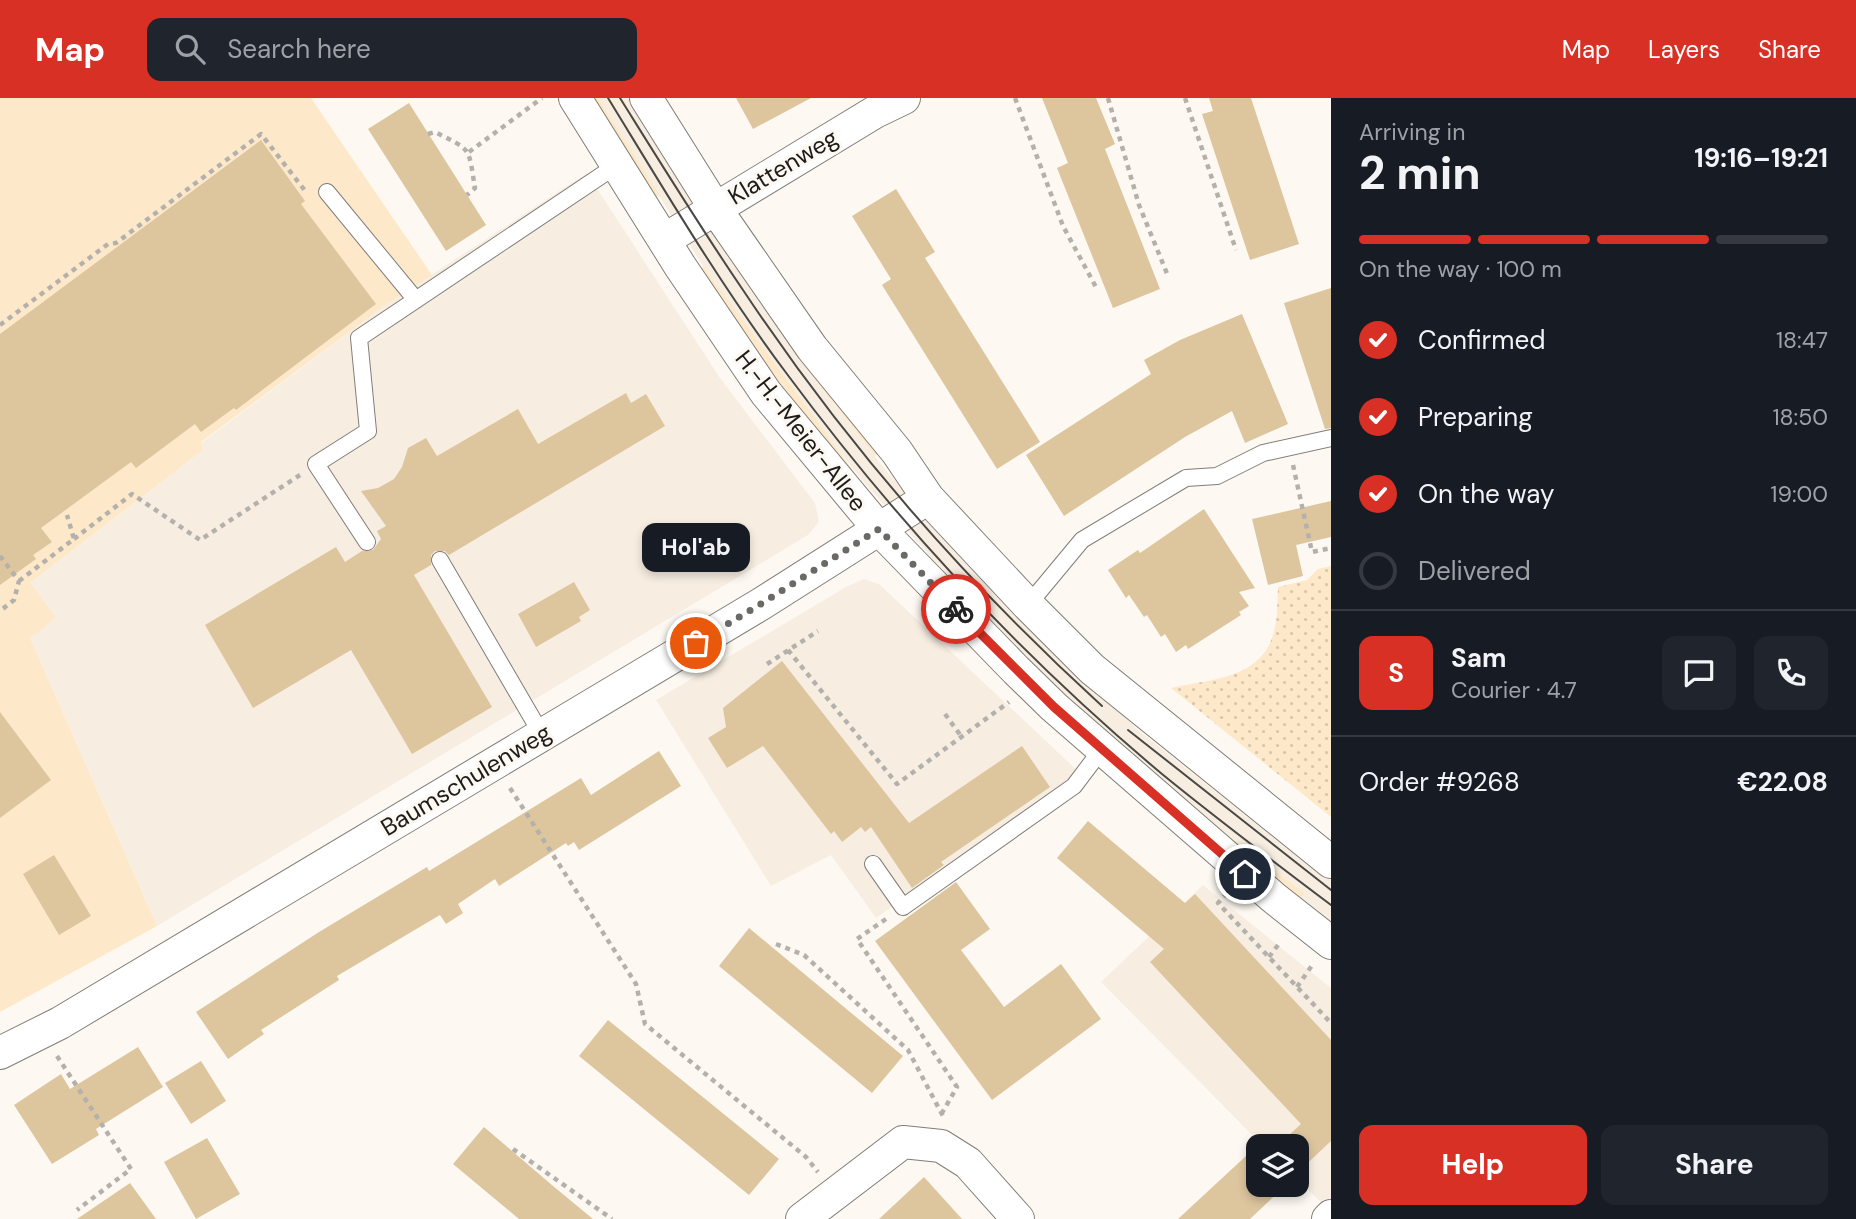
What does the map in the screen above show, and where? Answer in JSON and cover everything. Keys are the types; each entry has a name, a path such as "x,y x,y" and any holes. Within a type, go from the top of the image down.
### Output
{"street":[{"name":"H.-H.-Meier-Allee","path":"575,98 664,240 766,393 879,529 1031,685 1245,874 1331,943"},
{"path":"646,98 715,208 812,348 897,452 928,498 1091,669 1331,862"},
{"name":"Klattenweg","path":"664,240 875,112 904,98"},
{"name":"Baumschulenweg","path":"0,1054 60,1023 494,764 761,604 928,498"},
{"path":"802,1219 903,1142 941,1146 968,1163 1018,1219"}],"lane":[{"path":"367,542 316,464 368,430 359,338 617,165"},
{"path":"327,192 416,300"},
{"path":"1028,605 1082,540 1186,478 1217,476 1263,453 1331,438"},
{"path":"440,560 542,735"},
{"path":"873,864 903,907 1074,786 1102,749"}],"path":[{"path":"469,152 542,98"},
{"path":"1015,98 1063,226 1097,289"},
{"path":"1108,98 1139,205 1168,276"},
{"path":"1185,98 1236,250"},
{"path":"428,134 435,132 462,145 469,152 475,188 467,195"},
{"path":"0,325 261,135 311,198"},
{"path":"1289,447 1312,552 1331,548"},
{"path":"0,611 14,600 19,581 132,494 200,541 316,464"},
{"path":"67,515 74,539"},
{"path":"0,555 19,581"},
{"path":"767,664 818,631"},
{"path":"788,650 897,784 1031,685"},
{"path":"945,714 961,736"},
{"path":"494,764 636,984 645,1024 806,1157 835,1194"},
{"path":"1245,874 1218,903 1331,1023"},
{"path":"903,907 857,939 957,1087 942,1114"},
{"path":"776,944 804,955 908,1050 947,1124"},
{"path":"58,1058 131,1169 77,1210"},
{"path":"513,1149 612,1219"}],"shaded area":[{"path":"0,98 311,98 432,275 387,304 201,442 203,450 30,583 56,618 30,638 157,926 0,1012"},
{"path":"590,98 598,98 661,197 652,195"},
{"path":"598,98 629,98 725,252 800,360 884,468 946,540 1137,729 1318,873 1323,865 1331,871 1331,927 1299,901 1305,893 1224,832 1065,696 1003,636 866,485 781,377 703,266"},
{"path":"587,173 720,378 815,503 819,522 808,535 157,926 30,638 30,583 203,450 201,443 387,304"},
{"path":"725,252 729,252 883,449 875,456 800,360"},
{"path":"703,266 855,473 847,479 703,277"},
{"path":"927,553 1003,636 1065,696 1224,832 1305,893 1299,901 1060,701 925,555"},
{"path":"1331,566 1331,817 1171,688 1218,679 1247,668 1259,659 1268,647 1274,631 1278,587 1307,580 1318,569"},
{"path":"864,579 879,584 1081,774 876,918 831,855 771,886 656,700 846,587"},
{"path":"1203,885 1331,988 1331,1212 1309,1191 1309,1134 1251,1134 1101,982"}],"building":[{"path":"736,98 811,98 753,129"},
{"path":"1042,98 1096,98 1115,144 1105,149 1160,289 1113,308 1057,168 1068,163"},
{"path":"1209,98 1251,98 1299,244 1250,260 1202,114 1213,111"},
{"path":"409,103 486,225 446,251 368,129"},
{"path":"261,140 305,201 301,204 376,304 236,410 234,408 201,432 195,424 136,468 131,462 41,528 52,542 33,555 36,559 0,585 0,334"},
{"path":"896,189 935,252 925,258 1040,442 997,469 882,285 891,279 852,216"},
{"path":"1331,288 1331,428 1325,429 1284,303"},
{"path":"1242,314 1288,424 1245,443 1232,411 1185,437 1064,516 1026,455 1151,374 1144,360 1180,340"},
{"path":"626,393 631,403 646,394 665,426 449,555 445,551 435,551 431,555 431,565 414,575 492,707 412,754 351,650 253,708 205,625 336,547 345,562 362,551 373,550 381,539 377,531 386,526 361,491 378,488 394,479 402,467 408,448 426,438 437,456 518,409 538,444"},
{"path":"1331,501 1331,537 1296,545 1303,576 1268,585 1252,519"},
{"path":"1204,509 1255,588 1239,592 1249,606 1239,612 1241,615 1188,649 1186,645 1176,652 1165,634 1161,637 1147,615 1144,617 1129,595 1126,598 1108,570 1138,550 1140,553"},
{"path":"574,582 590,610 579,617 581,621 536,647 518,614"},
{"path":"782,661 909,823 1022,746 1050,787 941,862 944,865 912,888 871,827 865,832 861,827 842,842 834,831 831,834 763,746 727,768 708,738 726,727 723,708"},
{"path":"0,712 51,780 0,818"},
{"path":"659,751 681,786 579,850 574,842 568,846 566,843 499,886 495,879 458,904 463,913 446,924 440,915 337,976 339,980 261,1030 264,1034 228,1059 196,1012 319,932 427,867 429,871 581,778 591,795"},
{"path":"1088,821 1185,903 1195,894 1331,1040 1331,1141 1309,1162 1309,1134 1290,1134 1301,1124 1150,962 1164,949 1057,858"},
{"path":"54,855 91,916 59,935 23,874"},
{"path":"956,882 990,929 961,950 1004,1007 1061,964 1101,1019 992,1100 875,941"},
{"path":"749,928 903,1056 872,1093 719,966"},
{"path":"608,1020 779,1159 749,1195 579,1056"},
{"path":"138,1047 163,1087 96,1129 99,1135 52,1164 14,1105 61,1074 70,1089"},
{"path":"201,1061 226,1101 191,1124 165,1083"},
{"path":"484,1127 593,1219 519,1219 453,1164"},
{"path":"207,1138 240,1194 196,1219 164,1162"},
{"path":"1246,1156 1246,1197 1273,1197 1250,1219 1178,1219"},
{"path":"924,1177 962,1219 879,1219"},
{"path":"130,1183 156,1219 77,1219"}],"tram line":[{"path":"608,98 694,238 763,341 829,429 917,534 1011,635 1110,729 1162,774 1331,905"},
{"path":"620,98 743,290 865,456 1003,610 1102,706"},
{"path":"1128,730 1331,890"}],"way so far":[{"path":"696,643 879,529 956,609"}],"place":[{"name":"Hol'ab","path":"696,643"}],"route":[{"path":"956,609 1054,707 1245,874"}]}
